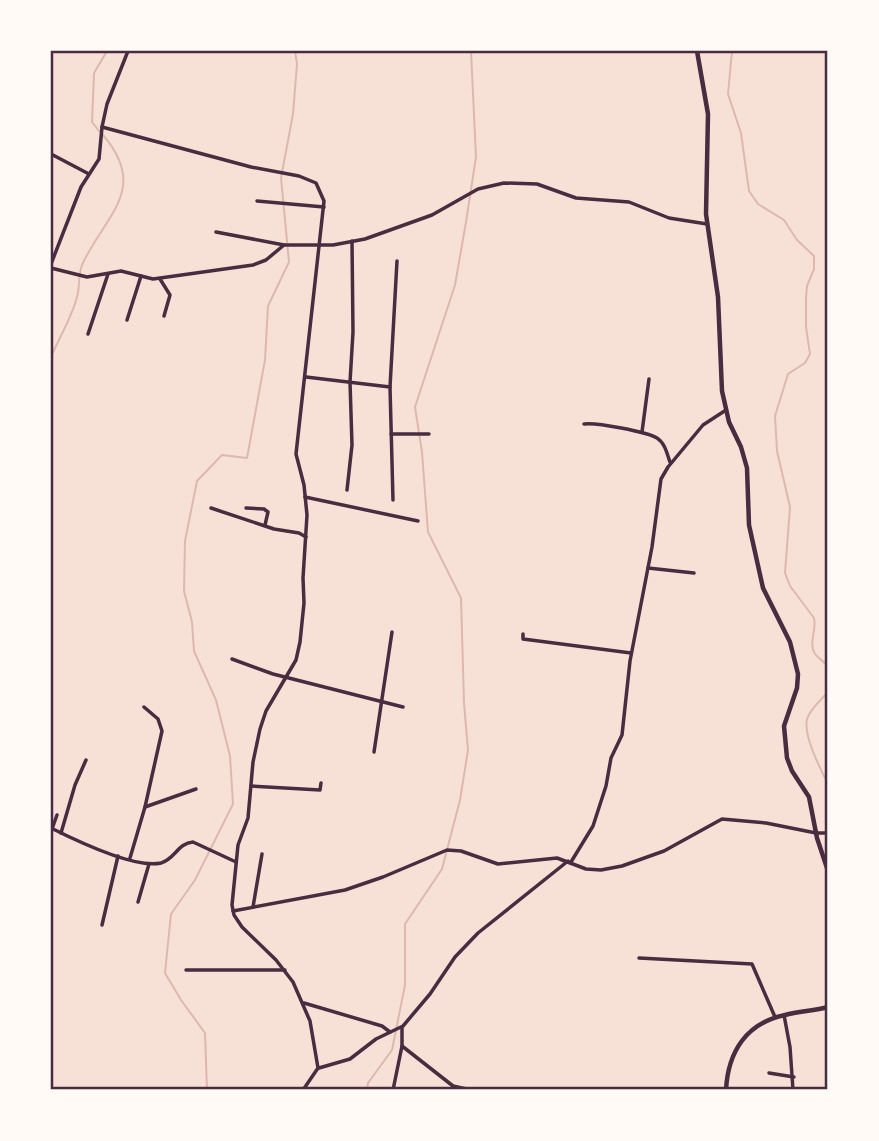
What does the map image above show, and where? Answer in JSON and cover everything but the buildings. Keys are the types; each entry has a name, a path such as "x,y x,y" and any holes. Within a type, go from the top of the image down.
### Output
{"street":[{"path":"128,51 107,104 99,159 82,187 51,266 87,276 121,271 160,279 253,265 267,260 284,245"},
{"path":"697,51 708,120 707,224 718,297 720,372 726,410 747,468 749,524 763,588 790,642 795,663 798,683 784,726 785,747 789,765 809,797 828,872"},
{"path":"102,127 251,167 299,176 316,183 321,190 324,207 296,454 305,497 306,537 300,642 296,660 263,720 253,762 248,818 239,845 232,897 233,911 242,927 285,970 304,1003 317,1048 318,1068 303,1090"},
{"path":"51,155 90,175"},
{"path":"216,232 284,245 333,246 396,229 432,215 478,189 504,183 537,184 576,198 629,202 669,218 707,224"},
{"path":"257,201 324,207"},
{"path":"347,490 352,446 352,241"},
{"path":"393,499 390,387 397,261"},
{"path":"88,334 108,274"},
{"path":"127,320 141,276"},
{"path":"160,279 170,295 164,316"},
{"path":"306,377 390,387"},
{"path":"642,433 649,379"},
{"path":"318,1068 350,1059 376,1039 403,1026 430,994 455,957 478,933 569,862 593,827 606,786 611,758 622,735 631,653 664,472 703,425 726,410"},
{"path":"584,424 642,433 659,439 671,464"},
{"path":"391,435 429,434"},
{"path":"305,497 418,520"},
{"path":"211,508 306,537"},
{"path":"246,508 264,509 268,512 265,525"},
{"path":"648,568 694,573"},
{"path":"374,752 393,632"},
{"path":"523,634 523,639 631,653"},
{"path":"232,659 286,677 403,707"},
{"path":"130,859 162,731 158,719 144,707"},
{"path":"61,833 75,785 86,760"},
{"path":"251,786 320,790 321,783"},
{"path":"145,807 196,789"},
{"path":"275,798 277,789"},
{"path":"57,815 51,828 118,856 150,863 166,862 182,845 193,842 236,862"},
{"path":"233,911 355,888 447,850 461,851 498,864 549,858 594,870 622,866 664,851 713,822 729,818 828,833"},
{"path":"253,908 262,854"},
{"path":"102,925 118,856"},
{"path":"138,902 150,863"},
{"path":"639,958 752,964 775,1017"},
{"path":"186,970 285,970"},
{"path":"304,1003 382,1026 390,1032"},
{"path":"726,1090 728,1069 737,1047 754,1028 775,1017 828,1010"},
{"path":"784,1015 794,1077 793,1090"},
{"path":"393,1090 403,1026"},
{"path":"402,1046 455,1089 471,1090"},
{"path":"769,1073 794,1077"}],"waterway":[{"path":"99,131 92,122 94,73 107,51"},
{"path":"207,1090 205,1033 165,973 171,914 195,880 233,804 230,756 216,700 194,651 192,622 184,591 185,541 197,481 222,455 247,458 265,360 268,306 289,262 281,178 293,114 297,64 295,51"},
{"path":"367,1090 368,1083 392,1050 405,985 405,924 442,869 460,800 468,750 461,598 428,532 422,452 415,407 455,285 466,222 476,157 471,51"},
{"path":"732,51 728,94 741,133 749,191 758,204 784,220 797,240 814,256 814,269 807,286 806,298 810,354 805,363 788,374 775,416 777,451 790,507 785,573 790,586 814,618 813,650 828,667"},
{"path":"51,357 75,305 82,265 111,217 123,187 123,172 116,154 103,135"},
{"path":"828,692 811,712 806,726 813,753 828,784"}]}
